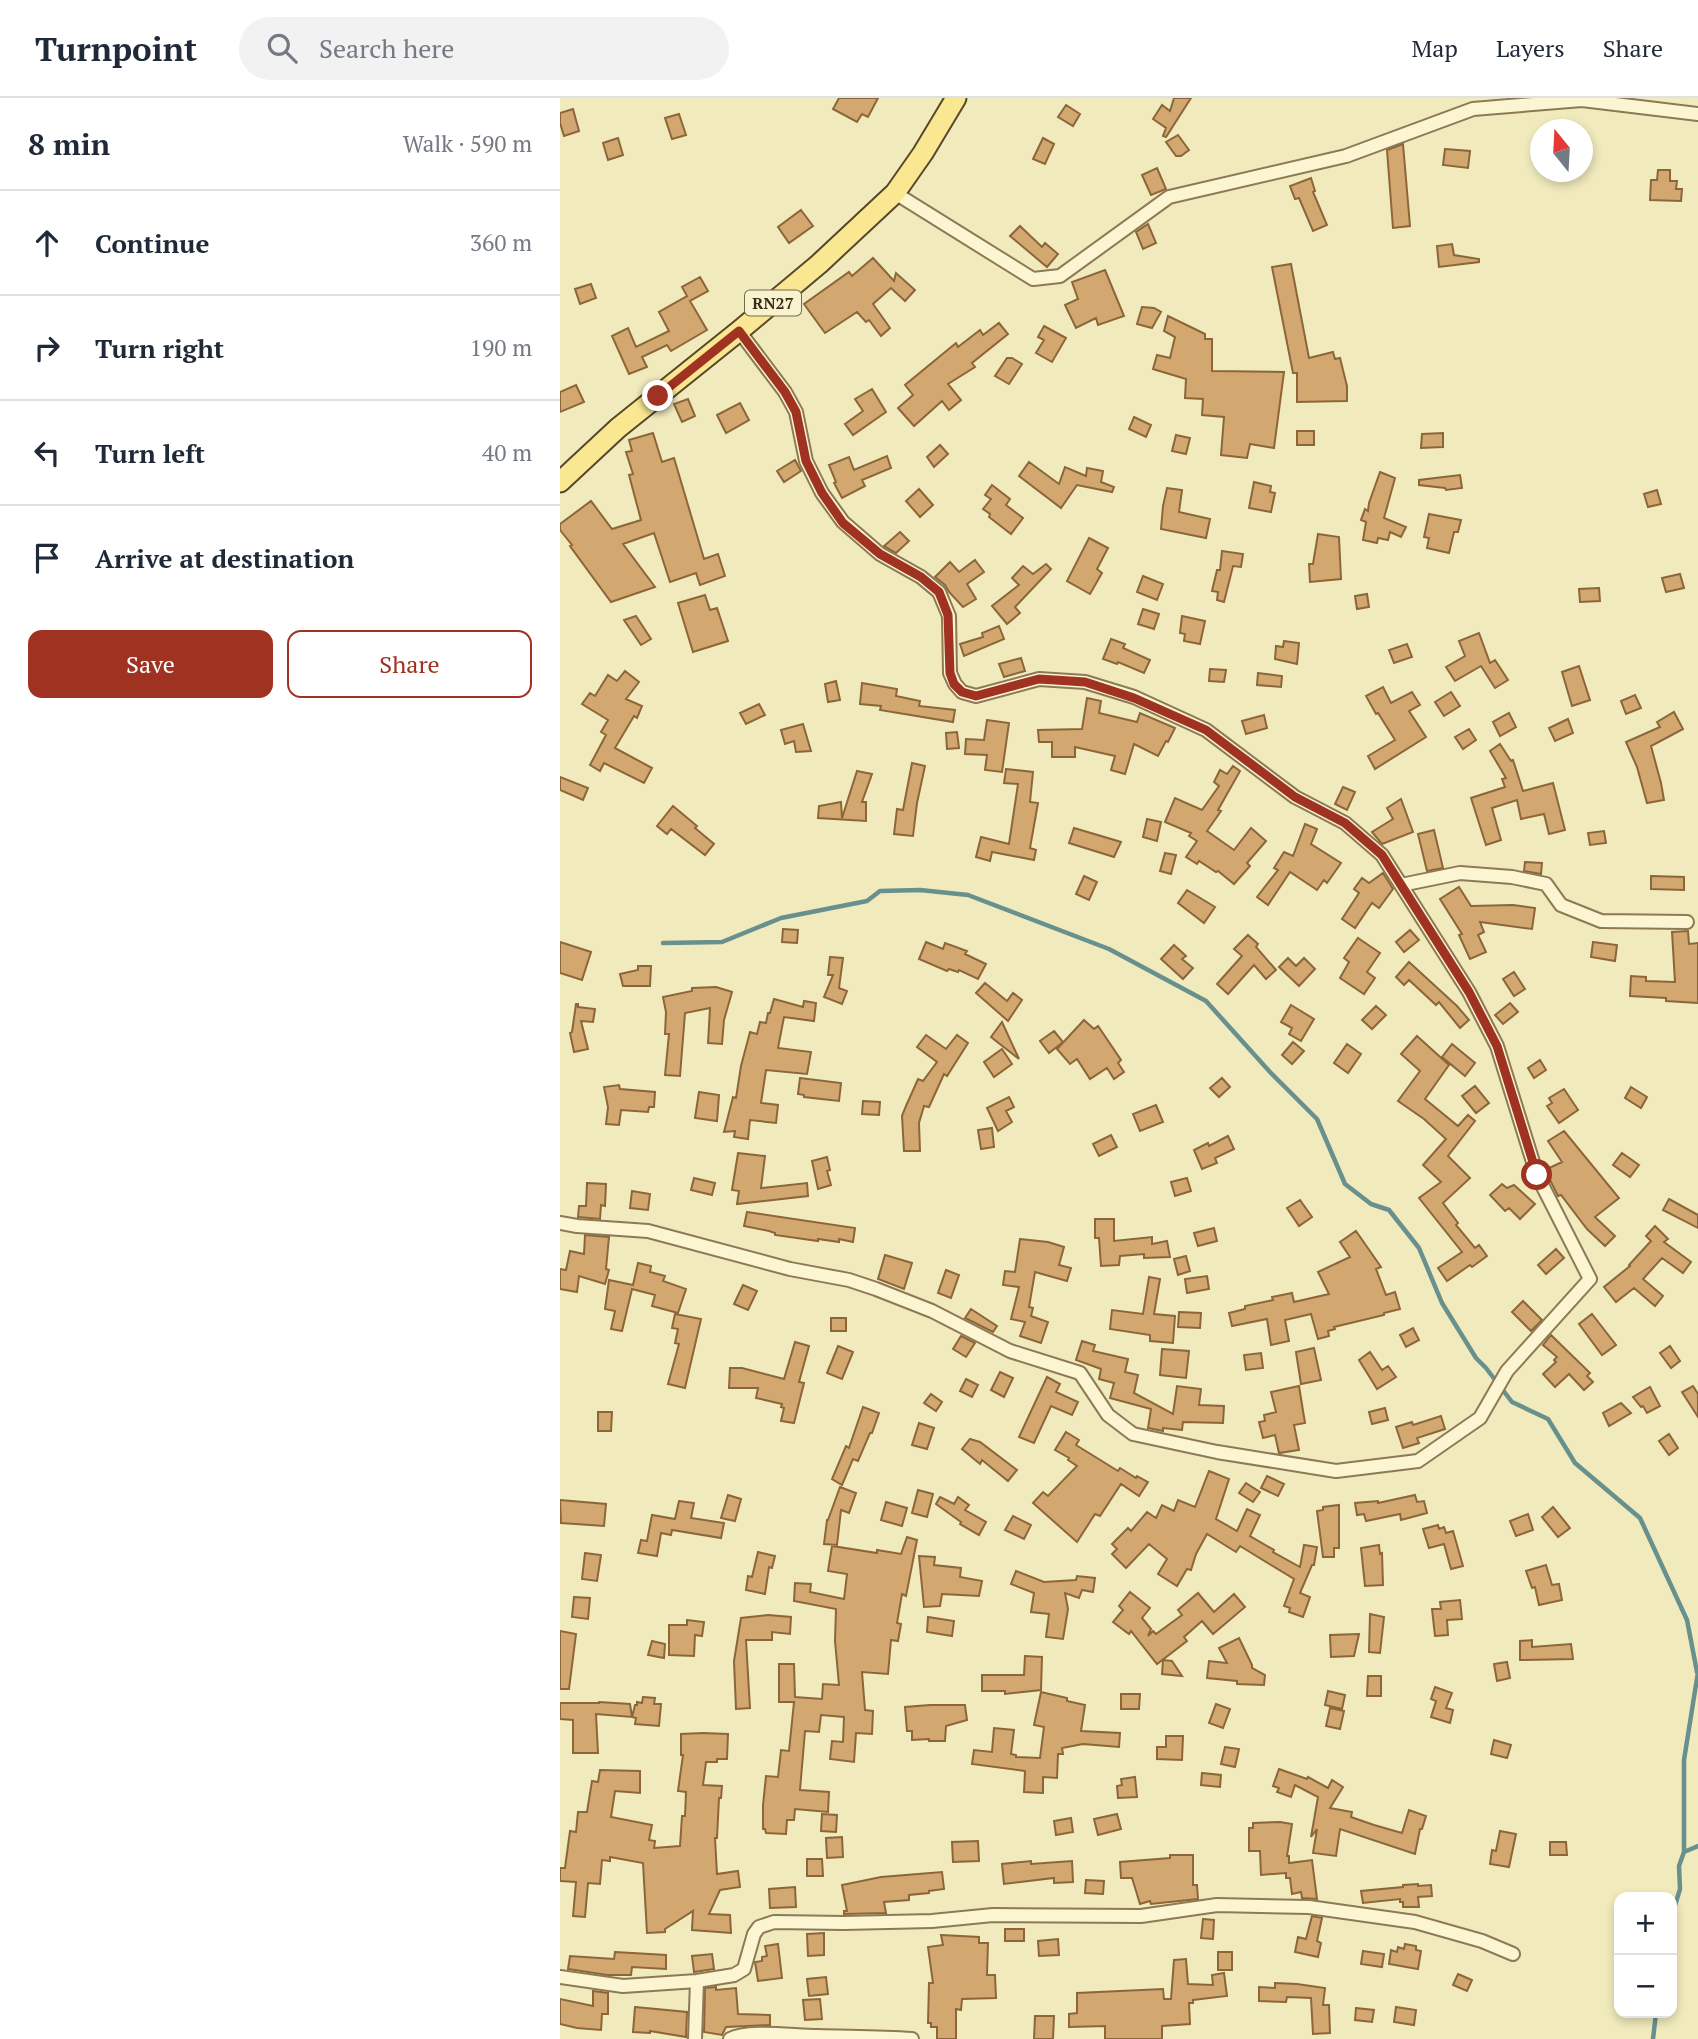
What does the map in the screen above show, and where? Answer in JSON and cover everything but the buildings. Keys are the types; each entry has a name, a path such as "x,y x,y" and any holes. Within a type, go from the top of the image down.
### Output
{"main road":[{"name":"RN27","path":"560,482 618,428 819,264 895,193 956,98"}],"street":[{"path":"895,193 1033,279 1060,276 1169,197 1346,156 1473,109 1582,100 1698,114"},
{"path":"560,1223 648,1231 790,1269 849,1280 932,1311 1010,1351 1080,1373 1108,1415 1133,1434 1217,1452 1336,1471 1418,1461 1480,1418 1507,1371 1590,1279 1537,1175 1497,1046 1469,992 1382,855 1345,823 1295,797 1206,730 1134,698 1085,682 1039,679 976,696 962,692 954,684 950,673 948,615 939,592 921,577 880,554 843,523 822,493 806,461 796,412 785,392 739,331"},
{"path":"1401,885 1461,873 1512,877 1546,884 1561,905 1601,920 1687,922"},
{"path":"560,1977 623,1986 697,1981 734,1975 744,1969 754,1934 759,1927 774,1922 932,1921 993,1915 1141,1916 1217,1905 1309,1908 1415,1922 1482,1941 1513,1954"},
{"path":"695,2039 697,1981"},
{"path":"730,2039 738,2035 863,2035 912,2039"}],"waterway":[{"path":"663,943 722,942 781,918 867,901 880,891 920,890 968,895 1109,949 1206,1001 1317,1119 1345,1184 1371,1204 1389,1210 1419,1248 1442,1303 1476,1358 1512,1402 1548,1419 1575,1463 1640,1518 1687,1620 1697,1672"},
{"path":"1677,1899 1680,1889 1679,1866 1684,1852 1684,1760 1698,1672"},
{"path":"1684,1852 1698,1846"},
{"path":"1653,2039 1655,2018"}],"route":[{"path":"658,396 739,331 785,392 796,412 806,461 822,493 843,523 880,554 921,577 939,592 948,615 950,673 954,684 962,692 976,696 1039,679 1085,682 1134,698 1206,730 1295,797 1345,823 1382,855 1469,992 1497,1046 1537,1175"}]}
